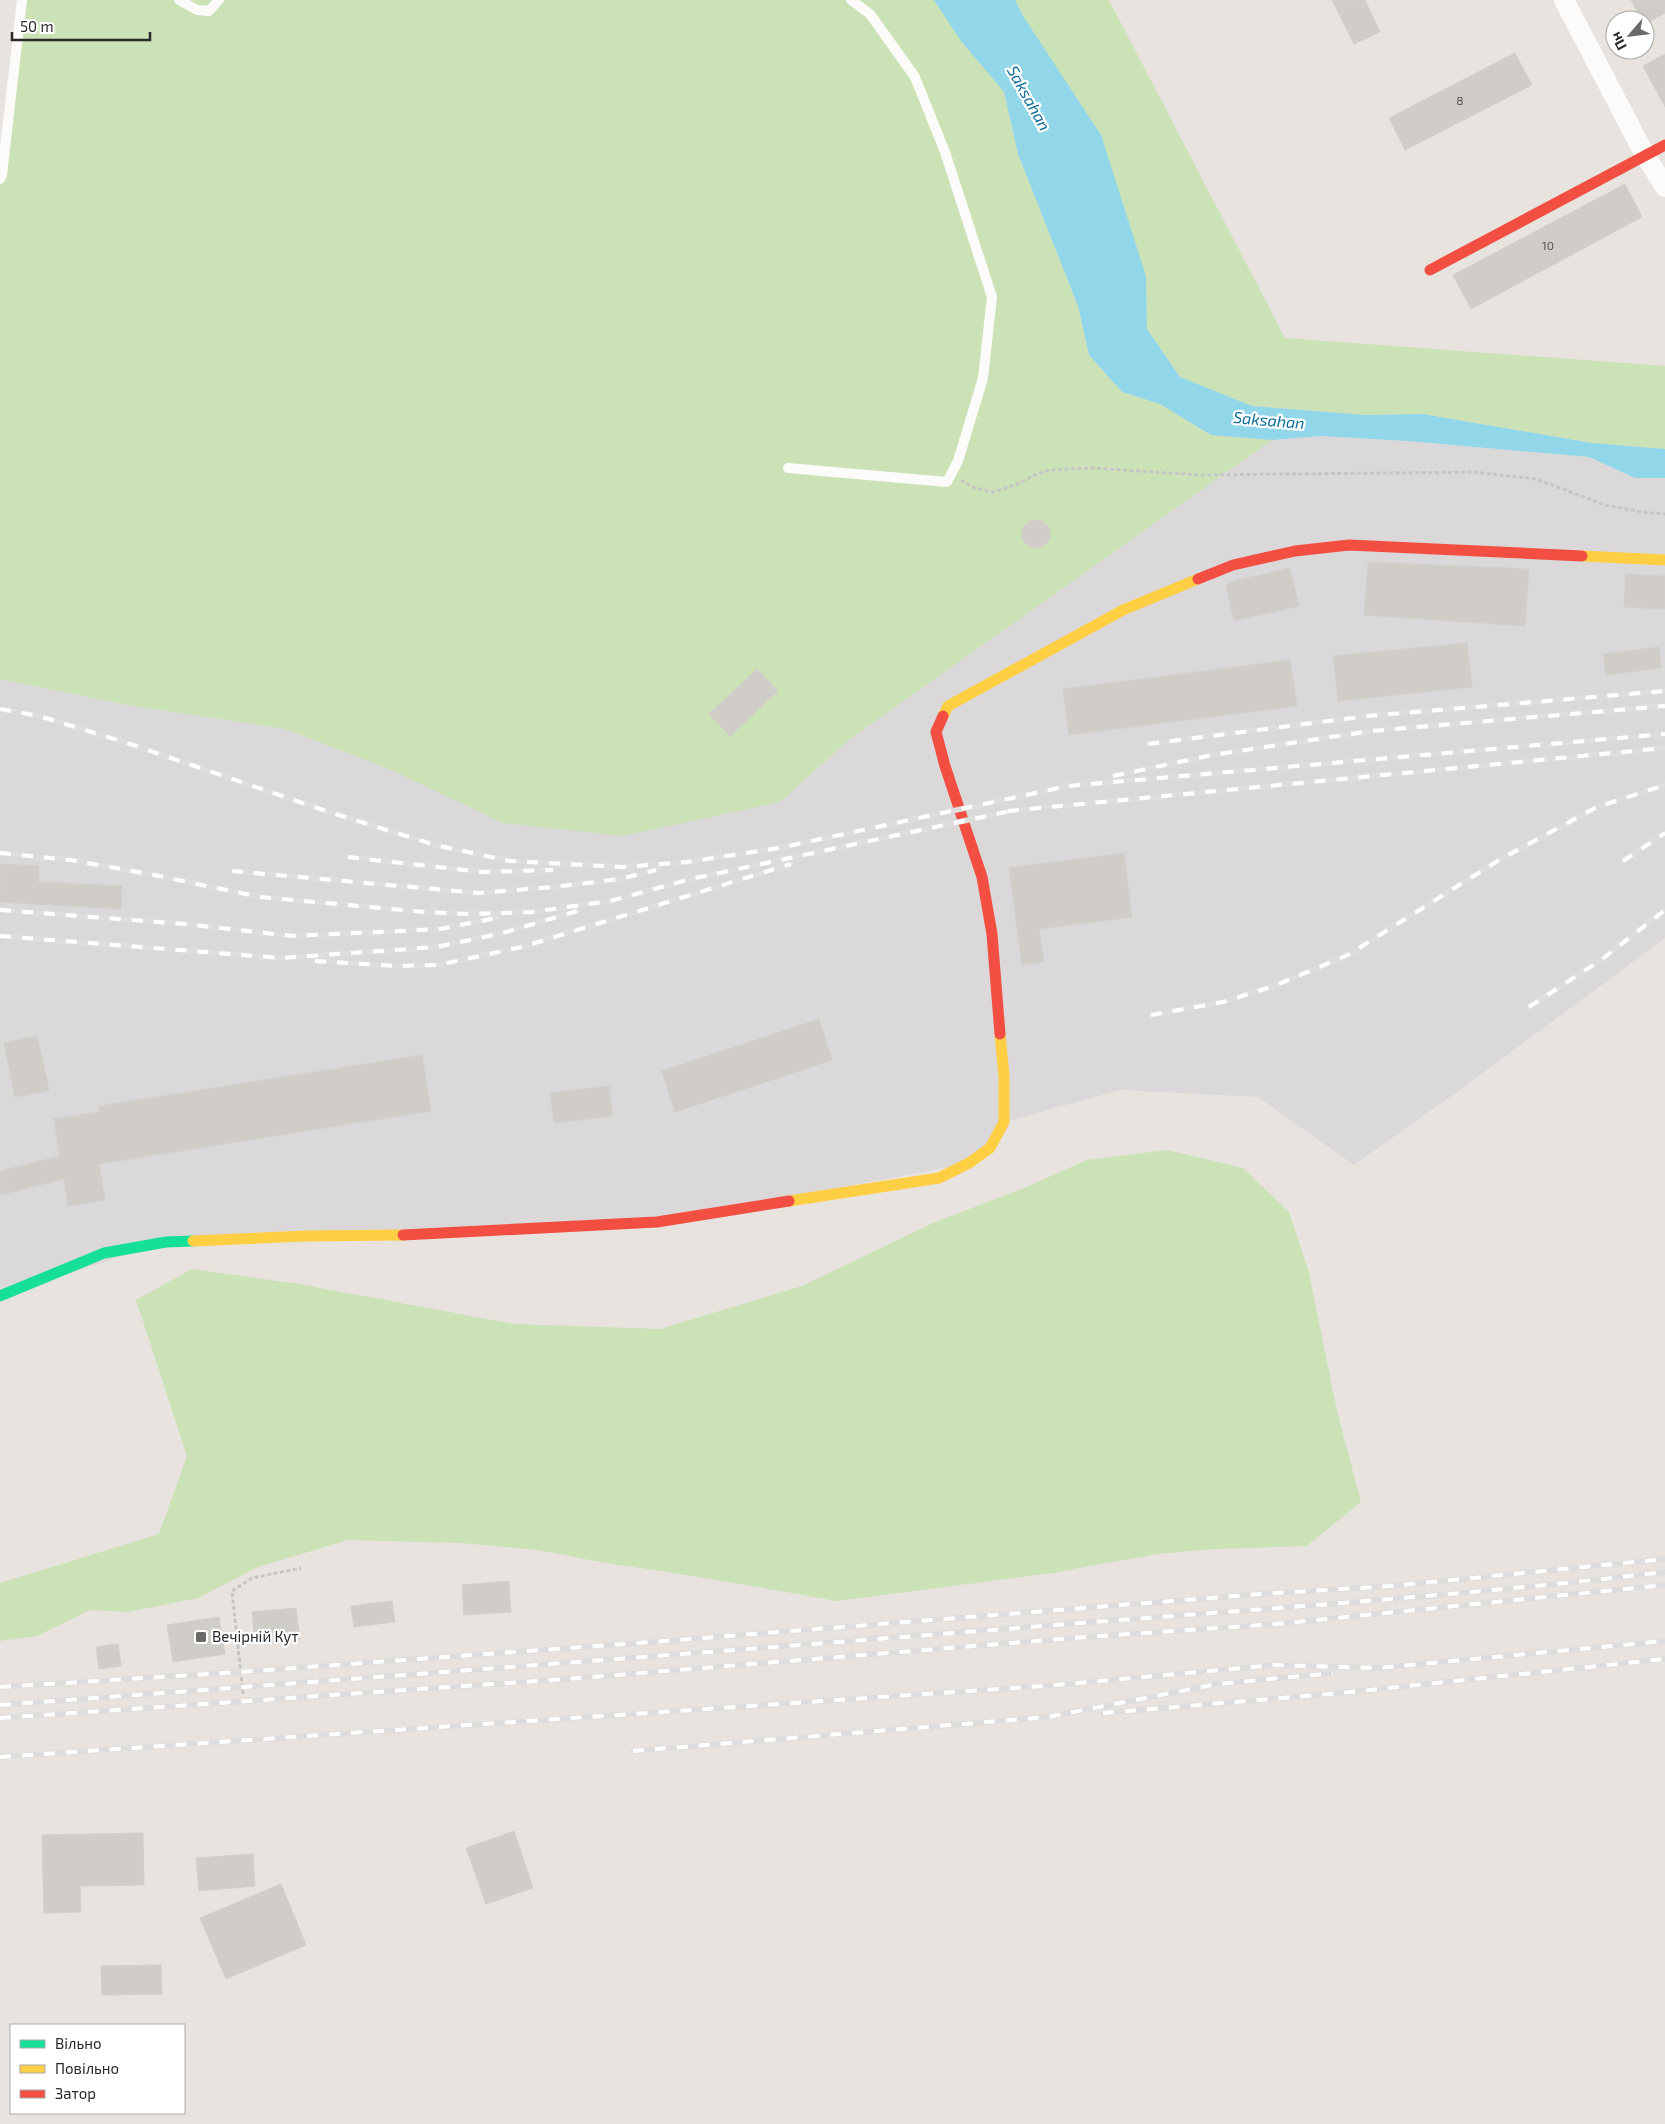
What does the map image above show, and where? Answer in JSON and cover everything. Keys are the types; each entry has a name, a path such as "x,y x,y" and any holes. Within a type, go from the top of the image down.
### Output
{"street":[{"path":"1564,0 1645,156 1665,187"},
{"path":"1430,270 1665,145"},
{"path":"0,1296 104,1253 166,1242 306,1236 426,1234 657,1222 939,1178 969,1163 990,1148 1004,1122 1004,1076 992,934 982,877 945,766 936,732 948,706 1123,610 1233,566 1294,550 1349,546 1665,560"}],"lane":[{"path":"0,179 22,0"},
{"path":"178,0 197,10 209,11 219,0"},
{"path":"788,468 947,482 958,461 983,378 992,296 945,152 915,77 870,14 852,0"}],"path":[{"path":"951,474 972,487 993,492 1050,470 1092,468 1201,475 1474,472 1536,479 1605,505 1665,514"},
{"path":"243,1694 232,1591 252,1578 301,1568"}],"shaded area":[{"path":"1321,436 1407,441 1589,457 1635,478 1665,478 1665,938 1464,1087 1354,1165 1258,1097 1120,1090 1004,1122 969,1163 657,1222 166,1242 0,1296 0,679 127,705 285,729 389,769 780,802 850,739 1272,440"}],"green space":[{"path":"22,0 934,0 962,41 1004,92 1018,154 1078,306 1089,355 1122,392 1160,404 1211,435 1272,440 850,739 780,802 623,836 503,823 389,769 285,729 127,705 0,679 0,179"},
{"path":"1015,0 1109,0 1285,338 1665,366 1665,449 1592,443 1423,414 1366,415 1252,406 1180,377 1147,329 1146,276"},
{"path":"1167,1150 1243,1168 1289,1212 1309,1273 1337,1411 1361,1502 1307,1546 1215,1549 1156,1554 1052,1573 837,1601 538,1550 461,1543 348,1540 258,1567 198,1598 128,1612 90,1610 37,1636 0,1641 0,1583 159,1534 187,1456 136,1300 192,1269 299,1284 514,1324 660,1329 802,1286 933,1223 1024,1188 1087,1160"}],"water":[{"name":"Saksahan","path":"934,0 1015,0 1023,16 1101,135 1146,276 1147,329 1180,377 1252,406 1366,415 1423,414 1592,443 1665,449 1665,478 1635,478 1589,457 1407,441 1321,436 1272,440 1211,435 1160,404 1122,392 1089,355 1078,306 1018,154 1004,92 961,41"}],"building":[{"path":"1332,0 1365,0 1380,32 1354,44"},
{"path":"1631,0 1665,0 1665,13 1655,18 1655,10 1636,10"},
{"path":"1515,53 1532,85 1405,150 1389,118"},
{"path":"1665,54 1665,107 1643,66"},
{"path":"1625,184 1642,217 1471,309 1453,275"},
{"path":"1036,520 1046,524 1050,534 1046,544 1036,548 1026,544 1022,534 1026,524"},
{"path":"1368,562 1529,569 1525,626 1364,615"},
{"path":"1290,568 1299,606 1234,621 1226,585 1238,580"},
{"path":"1626,574 1665,576 1665,609 1624,607"},
{"path":"1467,643 1472,687 1338,701 1333,656"},
{"path":"1659,647 1661,668 1606,675 1603,654"},
{"path":"1290,660 1297,706 1069,735 1063,689"},
{"path":"757,669 778,691 730,736 709,714"},
{"path":"1124,853 1132,917 1039,929 1044,962 1022,965 1009,868"},
{"path":"0,864 39,866 38,882 122,886 121,909 0,902"},
{"path":"819,1019 832,1060 675,1112 662,1071"},
{"path":"37,1036 49,1090 15,1097 4,1043"},
{"path":"422,1055 431,1111 99,1164 105,1200 68,1206 64,1179 0,1195 0,1171 60,1156 54,1119 100,1112 99,1106"},
{"path":"609,1086 613,1116 554,1123 550,1093"},
{"path":"509,1581 511,1612 464,1615 462,1585"},
{"path":"392,1601 395,1622 354,1627 351,1606"},
{"path":"296,1608 300,1639 255,1644 252,1612"},
{"path":"219,1617 225,1654 173,1662 167,1625"},
{"path":"118,1644 121,1666 99,1669 96,1647"},
{"path":"514,1831 533,1888 486,1904 466,1848"},
{"path":"143,1833 144,1885 80,1886 81,1912 44,1913 42,1835"},
{"path":"253,1854 255,1886 199,1891 196,1858"},
{"path":"281,1884 306,1945 226,1979 200,1918"},
{"path":"161,1965 162,1994 102,1995 101,1966"}],"railway":[{"path":"1148,744 1368,716 1665,691"},
{"path":"1113,776 1212,755 1371,731 1665,706"},
{"path":"0,709 39,716 127,743 326,811 435,845 510,861 623,867 687,862 779,848 1068,786 1665,734"},
{"path":"1008,811 1665,748"},
{"path":"1151,1015 1223,1002 1274,986 1348,955 1499,860 1597,807 1665,785"},
{"path":"0,853 71,860 260,897 425,912 469,914 532,912 610,901 691,879 1015,810"},
{"path":"1623,861 1665,833"},
{"path":"348,857 482,872 553,870"},
{"path":"315,961 398,966 438,965 522,947 791,864"},
{"path":"232,871 479,893 620,879 656,870"},
{"path":"0,910 184,924 293,936 440,929 497,918"},
{"path":"1529,1007 1601,960 1665,910"},
{"path":"0,936 281,958 436,947 503,933 577,911"},
{"path":"0,1687 240,1672 1261,1594 1391,1586 1665,1559"},
{"path":"0,1705 1360,1602 1589,1581 1665,1572"},
{"path":"0,1718 567,1679 1073,1638 1276,1624 1665,1585"},
{"path":"0,1757 1057,1685 1274,1665 1378,1668 1665,1641"},
{"path":"1103,1713 1341,1693 1665,1659"},
{"path":"633,1751 1048,1717 1217,1684 1333,1673"}],"traffic: fast":[{"path":"0,1296 104,1253 166,1242 193,1241"}],"traffic: slow":[{"path":"1582,556 1665,560"},
{"path":"943,716 948,706 1123,610 1198,579"},
{"path":"789,1201 939,1178 969,1163 990,1148 1004,1122 1004,1076 1000,1034"},
{"path":"193,1241 306,1236 403,1235"}],"traffic: jam":[{"path":"1430,270 1665,145"},
{"path":"1198,579 1233,565 1295,551 1349,545 1582,556"},
{"path":"943,716 936,732 945,766 982,877 992,934 1000,1034"},
{"path":"403,1235 657,1222 789,1201"}],"place":[{"name":"Вечірній Кут","path":"201,1637"}]}
